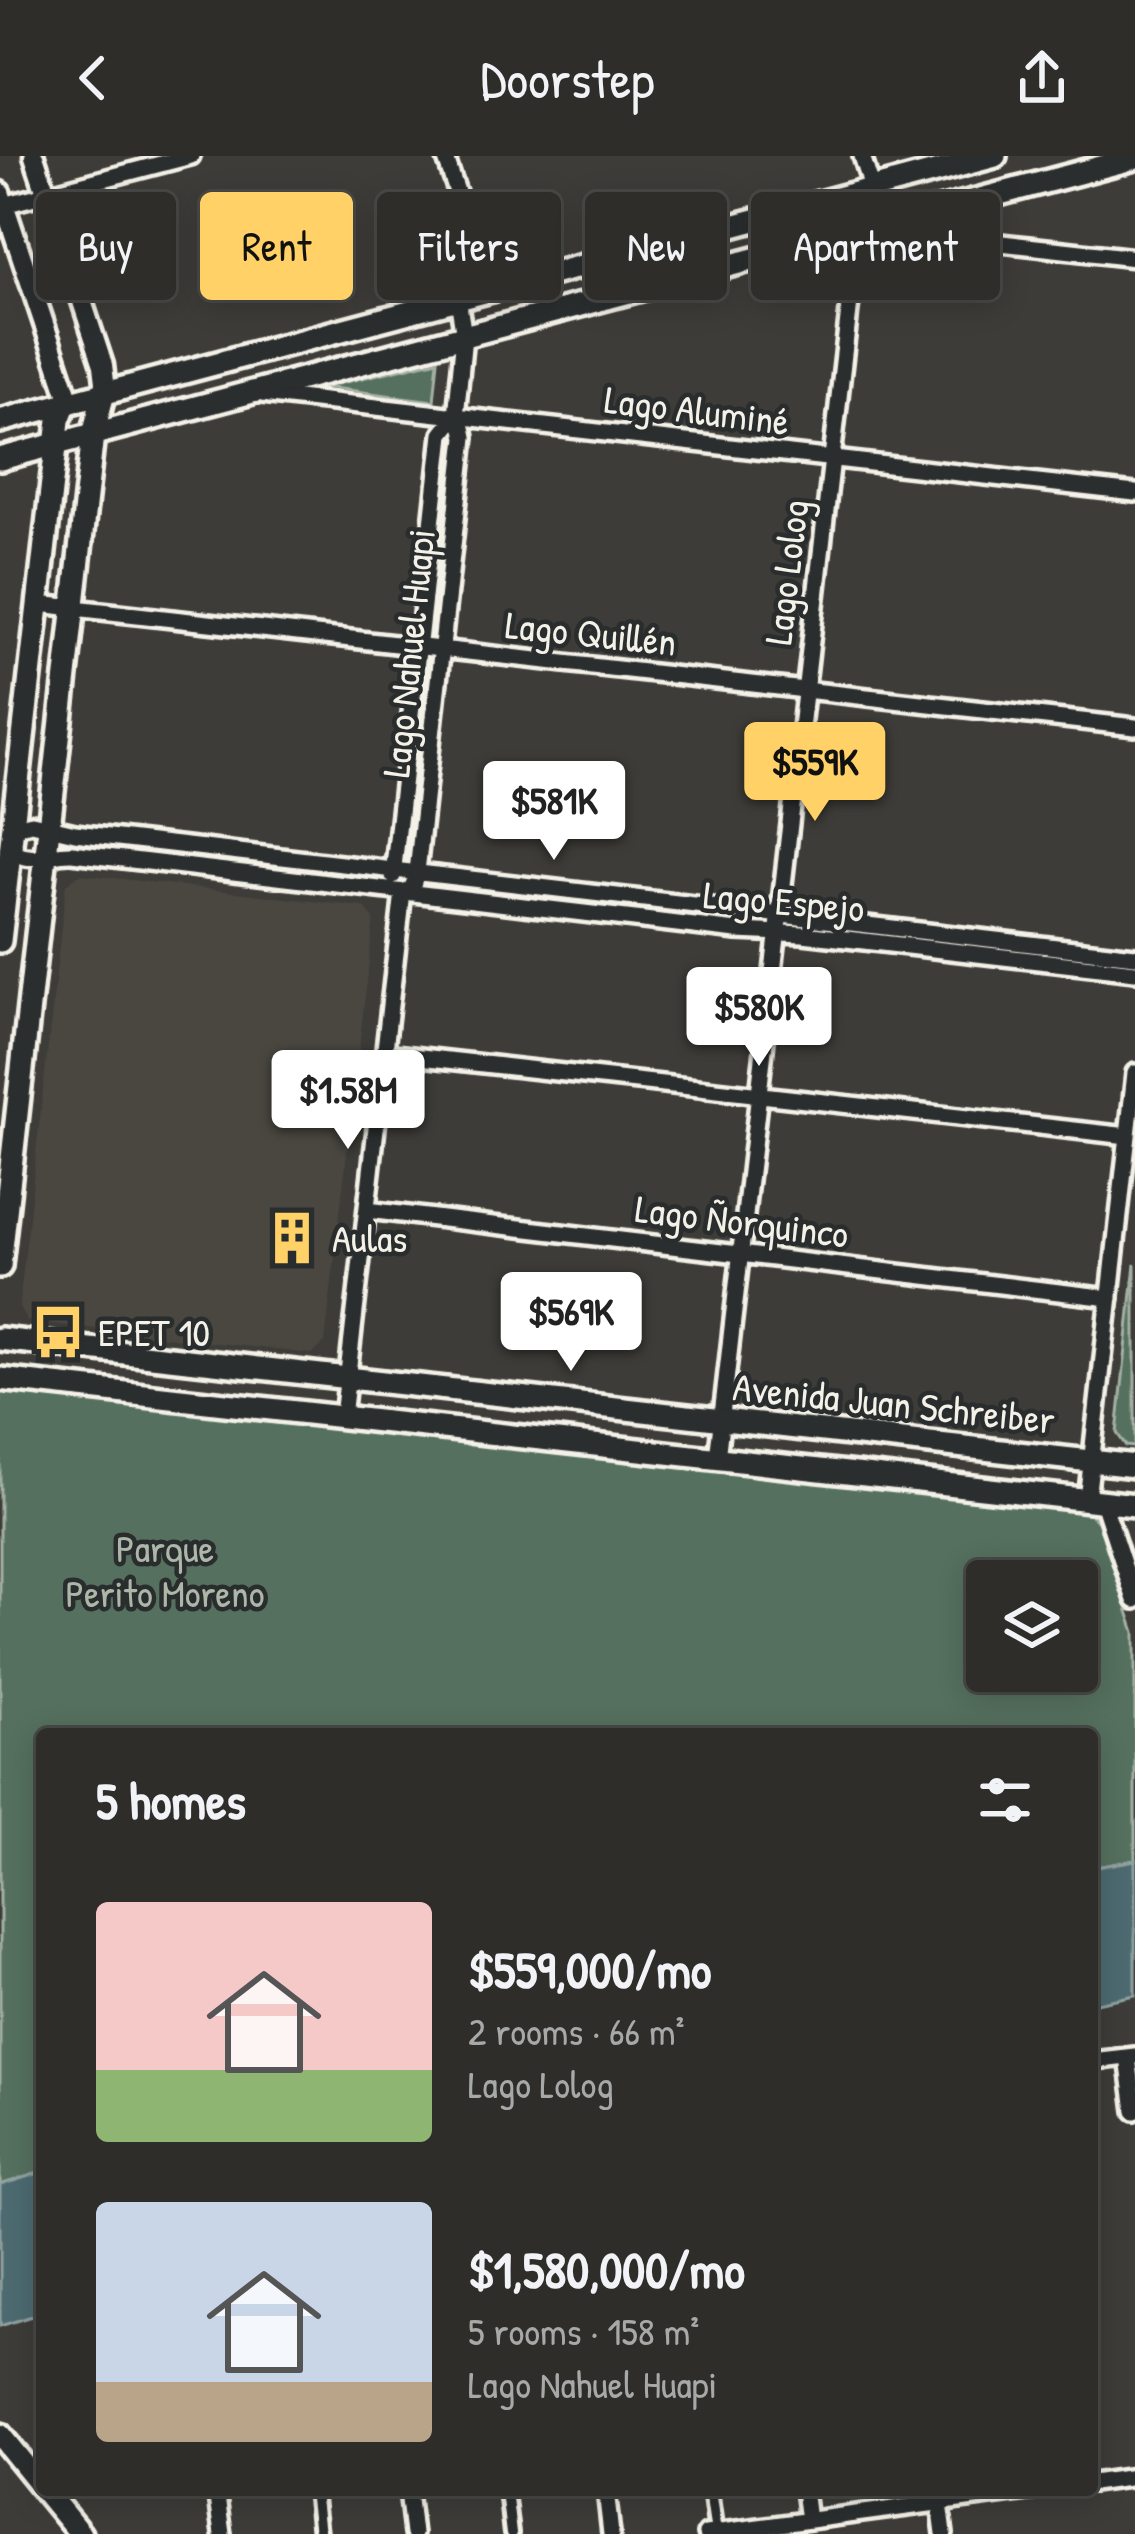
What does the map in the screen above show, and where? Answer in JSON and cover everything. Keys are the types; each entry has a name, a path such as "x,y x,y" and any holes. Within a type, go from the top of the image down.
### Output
{"main road":[{"path":"561,271 995,156"},
{"path":"1000,194 1135,158"},
{"path":"0,459 94,430 751,261"},
{"path":"0,421 454,300"},
{"path":"0,1266 6,1162 94,430 104,393"},
{"path":"0,941 6,837 62,410 72,402 91,407 94,430"},
{"name":"Avenida Juan Schreiber","path":"0,1339 1135,1466"},
{"name":"Avenida Juan Schreiber","path":"0,1379 1135,1505"},
{"path":"0,2435 36,2479"},
{"path":"49,2496 80,2534"}],"street":[{"path":"34,156 46,192"},
{"path":"55,192 191,156"},
{"path":"445,156 457,192"},
{"path":"862,156 862,191"},
{"path":"36,196 2,201 72,402"},
{"path":"1000,243 1135,258"},
{"path":"82,300 103,365 104,393"},
{"name":"Lago Nahuel Huapi","path":"403,892 394,886 394,870 442,434 456,416 464,337 458,300"},
{"name":"Lago Lolog","path":"717,1459 850,300"},
{"name":"Lago Aluminé","path":"251,393 1135,494"},
{"name":"Lago Nahuel Huapi","path":"403,892 412,888 417,872 465,437 456,416"},
{"name":"Lago Quillén","path":"39,604 1135,728"},
{"name":"Lago Espejo","path":"1135,956 75,832 27,822 6,837 20,856 31,859 68,853 1135,972"},
{"name":"Lago Nahuel Huapi","path":"343,1417 403,892"},
{"path":"385,1053 1128,1136"},
{"path":"1135,1073 1091,1461 1095,1501 1135,1600"},
{"name":"Lago Ñorquinco","path":"367,1210 1110,1298"},
{"path":"1098,2061 1131,2056 1135,2110"},
{"path":"1098,2481 1135,2477"},
{"path":"217,2496 222,2534"},
{"path":"315,2496 319,2534"},
{"path":"409,2496 413,2534"},
{"path":"507,2496 512,2534"},
{"path":"607,2496 611,2534"},
{"path":"711,2496 716,2533"},
{"path":"805,2496 808,2520"},
{"path":"706,2534 808,2520 900,2499 940,2503 980,2496"},
{"path":"940,2503 944,2534"}],"shaded area":[{"path":"80,874 364,907 374,919 325,1343 312,1354 27,1321 19,1307 66,884"}],"green space":[{"path":"438,360 434,401 324,387"},
{"path":"1135,1264 1135,1447 1126,1446 1117,1433"},
{"name":"Parque Perito Moreno","path":"0,1389 1088,1511 1098,1522 1135,1632 1135,1860 1098,1867 1098,1728 36,1728 36,2174 0,2185"}],"water":[{"path":"1135,1860 1135,1995 1098,2003 1098,1867"},
{"path":"36,2174 36,2315 0,2326 0,2185"}],"place":[{"name":"Aulas","path":"292,1238"},
{"name":"EPET 10","path":"58,1332"}]}
